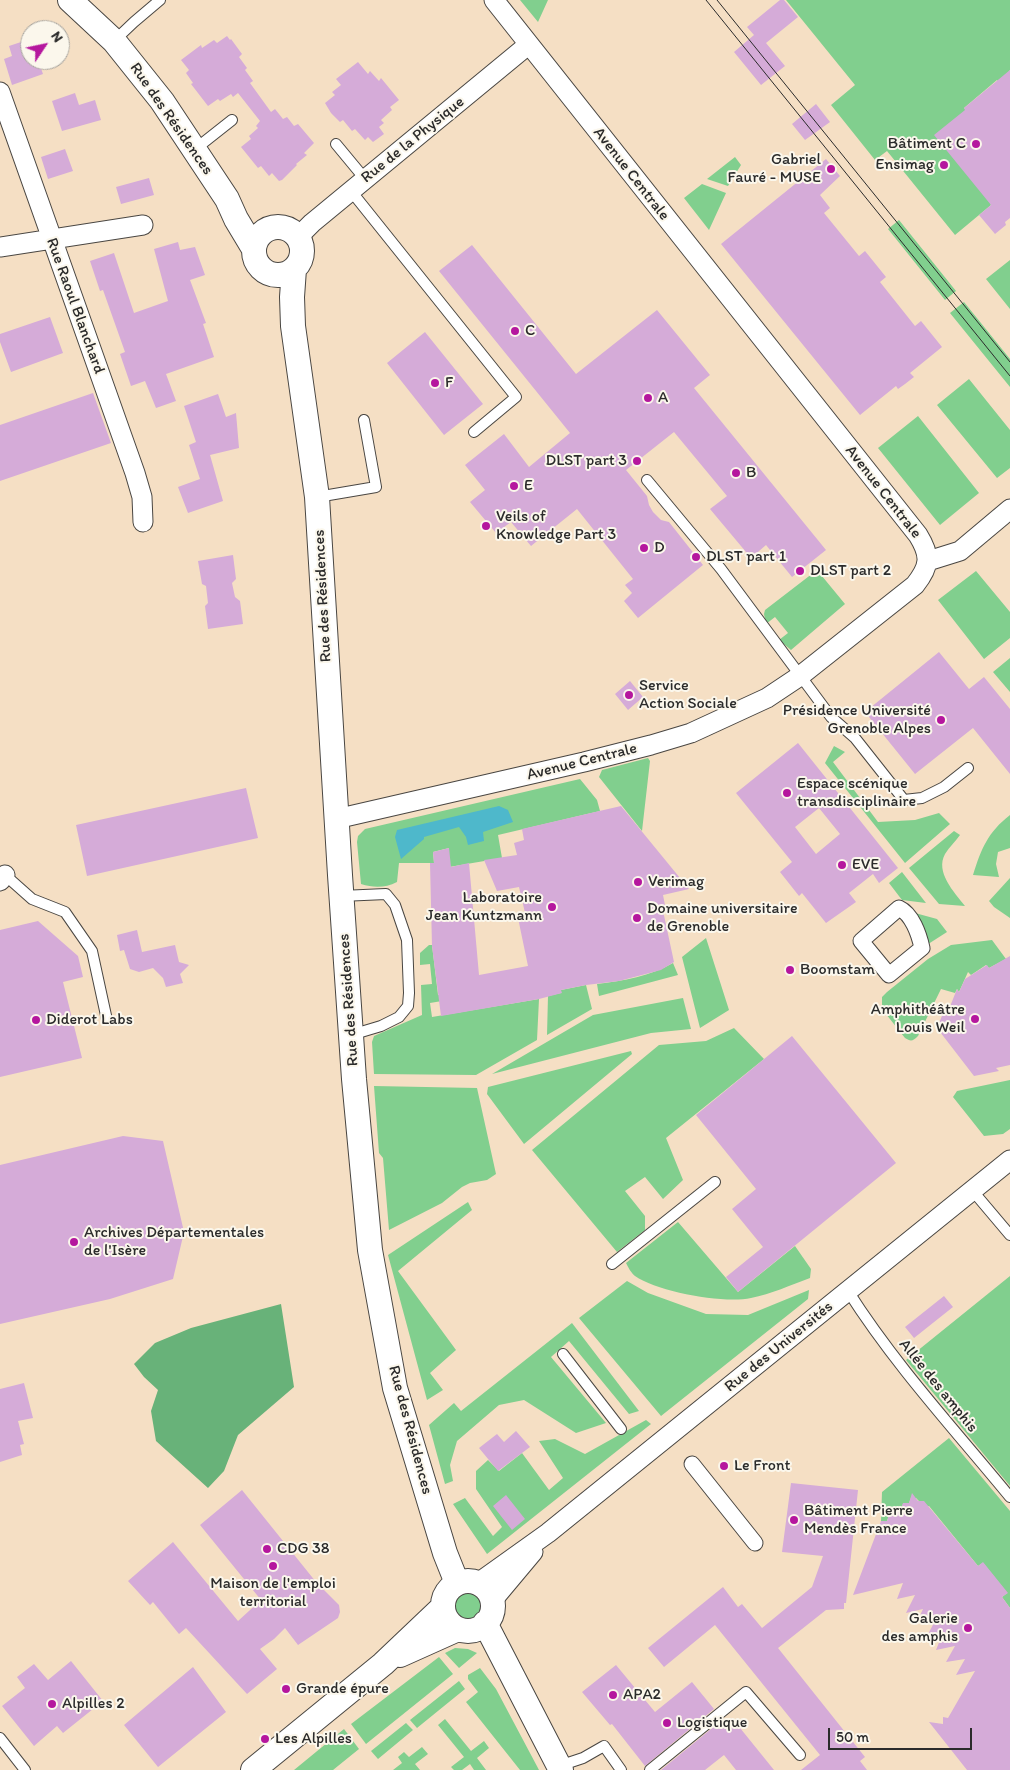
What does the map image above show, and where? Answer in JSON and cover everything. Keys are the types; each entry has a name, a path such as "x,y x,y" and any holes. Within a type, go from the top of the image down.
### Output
{"street":[{"name":"Rue des Résidences","path":"70,0 114,41 162,101 227,199 260,239"},
{"name":"Avenue Centrale","path":"336,819 574,764 691,733 767,698 800,676 915,585 924,574 928,562 926,547 918,535 494,0"},
{"name":"Rue de la Physique","path":"298,237 528,44"},
{"name":"Rue Raoul Blanchard","path":"0,92 135,473 142,498 144,522"},
{"path":"0,247 143,225"},
{"path":"280,226 293,232 298,237 301,243 302,256 300,262 283,272 261,269 257,263 260,239 280,226"},
{"name":"Rue des Résidences","path":"283,272 317,496 341,896 370,1250 395,1388 445,1553 467,1583"},
{"path":"928,562 960,550 1010,509"},
{"name":"Rue des Universités","path":"467,1583 548,1533 1010,1160"},
{"path":"692,1464 755,1543"},
{"name":"Rue des Universités","path":"489,1612 548,1533"},
{"path":"253,1770 383,1664 442,1607 446,1593 467,1583 484,1587 490,1594 489,1612 560,1768"},
{"path":"442,1607 447,1620 458,1629"},
{"path":"383,1664 458,1629 473,1630 489,1612"}],"lane":[{"path":"114,41 160,0"},
{"path":"194,150 232,120"},
{"path":"336,144 358,185 516,397 474,432"},
{"path":"317,496 376,487 364,420"},
{"path":"647,480 721,569 831,717 855,738 904,800 922,798 944,787 968,768"},
{"path":"3,878 32,899 65,912 92,951 107,1020"},
{"path":"341,896 386,894 396,905 407,940 408,1006 399,1017 381,1026 351,1035"},
{"path":"612,1264 715,1182"},
{"path":"972,1190 1010,1235"},
{"name":"Allée des amphis","path":"848,1291 864,1316 898,1361 1010,1497"},
{"path":"563,1354 621,1429"},
{"path":"650,1770 746,1692 800,1756"},
{"path":"0,1738 25,1770"},
{"path":"560,1768 604,1746 621,1770"}],"green space":[{"path":"520,0 548,0 538,22"},
{"name":"Ensimag","path":"786,0 1010,0 1010,70 1000,84 997,80 964,108 967,111 991,205 955,235 887,151 875,160 831,105 855,85"},
{"path":"735,157 741,165 728,186 707,179"},
{"path":"702,184 726,193 709,230 684,198"},
{"path":"899,220 956,291 945,300 888,229"},
{"path":"1010,260 1010,309 986,279"},
{"path":"964,302 1010,359 1010,387 950,313"},
{"path":"969,379 1010,430 1010,468 997,478 937,405"},
{"path":"918,416 979,493 940,525 878,448"},
{"path":"817,570 845,604 791,650 779,640 788,633 775,617 766,624 765,610"},
{"path":"976,571 1010,612 1010,638 984,659 938,600"},
{"path":"1010,658 1010,692 993,672"},
{"path":"834,746 845,752 833,762 878,822 915,820 939,813 950,824 905,863 825,763"},
{"path":"648,758 650,761 642,831 599,777 602,770"},
{"path":"580,779 597,800 600,811 498,835 502,858 449,867 449,848 433,852 434,863 399,863 397,882 393,884 379,887 361,884 357,842 358,836 365,829"},
{"path":"1010,815 1010,848 998,852 996,864 999,877 973,875 986,842 1002,821"},
{"path":"954,831 960,835 945,854 942,868 947,882 965,906 939,904 909,868"},
{"path":"902,872 926,903 902,900 889,883"},
{"path":"1010,878 1010,918 994,907 989,901"},
{"path":"904,910 937,919 947,932 922,948"},
{"path":"706,938 729,1010 700,1028 682,957"},
{"path":"992,940 1006,959 989,968 986,965 971,975 968,972 959,992 957,989 955,993 941,989 918,1036 912,1040 905,1038 882,1009 882,997 928,959 951,945"},
{"path":"429,945 432,945 438,995 440,995 442,1001 430,1003 432,1017 539,999 537,1040 476,1075 374,1074 372,1042 374,1036 422,1015 421,985 432,984 430,964 420,965 420,953"},
{"path":"673,963 678,975 599,996 597,984 636,977"},
{"path":"586,985 592,1009 547,1035 548,996 561,993 561,990"},
{"path":"683,998 691,1029 651,1033 492,1074 593,1015"},
{"path":"734,1028 764,1059 666,1138 683,1180 663,1199 645,1177 625,1191 645,1216 645,1230 617,1252 532,1150 659,1045 706,1041"},
{"path":"631,1051 632,1054 524,1144 487,1094 488,1087"},
{"path":"1010,1080 1010,1129 1003,1134 984,1136 953,1097 957,1091"},
{"path":"374,1086 477,1088 496,1174 487,1180 470,1183 462,1187 442,1203 389,1230 383,1158 379,1153"},
{"path":"468,1202 472,1210 398,1271 456,1350 430,1373 443,1390 427,1400 388,1255"},
{"path":"678,1222 738,1292 795,1246 811,1269 810,1278 751,1298 725,1299 675,1292 645,1282 635,1276 626,1263"},
{"path":"1010,1276 1010,1486 906,1360"},
{"path":"627,1281 648,1293 706,1314 748,1315 809,1290 808,1299 661,1416 579,1318"},
{"path":"281,1304 294,1387 238,1435 224,1471 208,1488 156,1441 151,1411 158,1390 134,1364 155,1343 191,1328"},
{"path":"572,1323 639,1411 629,1414 569,1341 551,1357 606,1423 576,1433 524,1400 499,1405 457,1441 450,1465 453,1481 445,1484 429,1425 454,1403 461,1411"},
{"path":"646,1420 651,1424 487,1554 453,1504 465,1498 493,1536 502,1527 476,1489 476,1471 488,1460 499,1471 522,1453 549,1490 563,1478 539,1441 555,1439 585,1454"},
{"path":"949,1438 1010,1511 1010,1608 1002,1597 1007,1593 983,1563 978,1566 929,1506 924,1508 923,1501 911,1498 909,1503 903,1504 901,1509 896,1510 894,1515 889,1515 887,1521 881,1521 882,1492"},
{"path":"468,1590 474,1591 479,1595 483,1600 483,1612 479,1617 474,1621 468,1622 462,1621 457,1617 453,1612 452,1606 453,1600 457,1595 462,1591"},
{"path":"455,1648 468,1649 477,1653 459,1668 445,1653"},
{"path":"439,1657 453,1674 366,1744 351,1724"},
{"path":"480,1668 496,1689 539,1770 520,1770 466,1702 478,1692 468,1679 468,1675"},
{"path":"459,1681 465,1689 417,1728 410,1720"},
{"path":"445,1719 471,1751 484,1741 489,1748 477,1758 486,1770 474,1770 470,1764 462,1770 454,1770 451,1767 464,1757 438,1725"},
{"path":"406,1723 413,1730 378,1759 371,1751"},
{"path":"344,1729 359,1749 333,1770 294,1770"},
{"path":"422,1747 428,1754 415,1764 420,1770 393,1770 402,1763 398,1757 404,1752 409,1757"}],"water":[{"path":"499,806 508,810 513,822 483,832 484,841 468,845 466,837 459,827 424,837 401,859 395,837 397,830"}],"building":[{"path":"780,0 784,0 798,17 766,43 785,66 761,85 734,52 754,35 747,27"},
{"path":"227,36 242,54 239,57 253,81 250,83 271,112 275,109 283,119 287,117 294,126 298,124 314,143 304,153 307,155 282,180 279,181 272,173 269,176 261,166 258,168 241,147 251,139 249,136 258,128 256,126 260,121 238,93 233,97 231,94 220,101 218,99 208,106 191,84 193,83 186,73 189,70 181,60 201,45 202,48 214,40 217,43"},
{"path":"20,42 20,70 42,70 43,74 12,85 4,59 12,56 9,46"},
{"path":"358,62 368,74 370,71 379,81 381,78 399,100 390,107 392,110 381,120 384,123 379,127 384,134 373,142 368,137 365,140 355,129 352,131 343,120 340,122 325,103 335,95 332,92 341,85 336,79"},
{"name":"Bâtiment C","path":"1010,70 1010,218 1005,222 1006,225 995,234 979,215 991,205 934,135"},
{"path":"75,93 79,105 95,100 101,120 62,131 52,101"},
{"path":"816,104 830,122 805,140 792,124"},
{"path":"65,149 73,171 48,179 41,157"},
{"path":"826,159 840,176 820,195 830,208 824,213 859,256 865,251 886,277 880,282 915,326 921,321 942,347 910,373 914,377 898,389 896,386 860,415 721,244"},
{"path":"149,178 154,195 121,204 116,187"},
{"path":"178,242 180,250 195,247 205,275 190,280 206,323 203,324 214,357 166,374 176,401 156,408 145,381 131,386 120,354 125,352 103,290 100,291 90,261 114,253 134,313 168,301 154,249"},
{"path":"472,245 576,374 657,310 710,375 694,388 826,550 792,577 766,545 751,558 710,509 727,496 674,432 626,470 647,496 653,512 661,520 669,522 703,565 638,618 624,601 632,593 625,585 633,579 577,509 531,546 511,522 496,533 470,502 485,490 465,465 504,434 529,467 570,433 439,271"},
{"path":"50,317 63,353 11,372 0,342 0,334"},
{"name":"F","path":"425,332 483,404 444,435 387,363"},
{"path":"93,393 111,443 0,481 0,425"},
{"path":"218,394 226,417 236,413 239,448 210,455 223,501 188,513 178,487 200,479 189,445 196,442 184,406"},
{"path":"233,555 236,579 232,583 235,597 240,601 243,624 208,629 205,606 208,603 206,586 202,584 198,561"},
{"name":"Présidence Université Grenoble Alpes","path":"939,652 969,689 984,677 1010,709 1010,774 973,728 915,774 865,712"},
{"name":"Service Action Sociale","path":"630,681 643,697 628,710 615,694"},
{"path":"798,743 898,868 879,883 873,874 849,893 856,902 826,923 802,893 799,896 780,872 792,862 736,793","holes":["819,808 840,834 816,854 795,827"]},
{"path":"246,788 258,838 87,876 76,825"},
{"path":"621,806 689,889 663,895 665,905 662,906 674,962 661,970 619,981 586,985 561,990 562,993 539,999 441,1016 432,946 430,863 434,863 433,852 449,848 451,867 469,863 479,975 528,966 518,918 526,917 519,887 497,891 484,860 517,855 514,843 524,840 522,829"},
{"name":"Diderot Labs","path":"38,921 78,956 83,977 63,982 82,1058 0,1077 0,930"},
{"path":"137,930 142,952 175,945 179,962 189,965 180,974 183,983 166,987 163,978 153,968 139,972 130,969 124,950 120,951 117,935"},
{"name":"Amphithéâtre Louis Weil","path":"1010,956 1010,1065 996,1068 999,1071 974,1076 937,1028 946,1006 949,1009 957,989 959,992 965,979 987,965 989,968"},
{"path":"792,1036 896,1163 738,1292 726,1277 763,1247 732,1209 756,1189 696,1115"},
{"name":"Archives Départementales de l'Isère","path":"123,1136 163,1141 184,1232 173,1279 110,1299 0,1324 0,1165"},
{"path":"944,1296 953,1307 914,1338 905,1327"},
{"path":"24,1383 33,1418 18,1421 24,1444 20,1445 22,1455 0,1462 0,1389"},
{"path":"516,1431 530,1447 498,1471 479,1448 497,1434 504,1442"},
{"path":"791,1483 858,1490 844,1609 826,1610 778,1648 865,1757 860,1761 867,1770 801,1770 820,1755 715,1625 664,1667 648,1648 723,1587 738,1607 742,1604 762,1628 812,1587 823,1556 782,1552"},
{"path":"242,1490 316,1582 339,1605 340,1612 338,1618 298,1645 285,1628 260,1649 277,1669 247,1694 186,1628 179,1634 153,1602 150,1605 128,1581 173,1542 238,1621 261,1600 200,1525"},
{"name":"Galerie des amphis","path":"912,1493 918,1501 924,1501 978,1566 983,1562 1008,1593 1002,1597 1010,1608 1010,1770 967,1770 929,1722 943,1724 943,1717 948,1718 975,1671 956,1675 965,1659 946,1662 955,1646 936,1650 942,1635 926,1638 936,1619 916,1624 923,1609 906,1613 915,1595 897,1599 903,1583 853,1595 881,1521 887,1521 889,1515 894,1515 896,1510 901,1509 903,1503 909,1503"},
{"path":"506,1495 525,1519 512,1530 493,1506"},
{"name":"Alpilles 2","path":"71,1661 103,1701 63,1733 57,1726 34,1746 2,1706 25,1688 17,1677 34,1664 48,1680"},
{"path":"616,1665 655,1712 692,1682 714,1709 645,1766 612,1724 610,1725 582,1692"},
{"path":"193,1667 226,1712 158,1767 124,1725"},
{"path":"732,1718 774,1770 736,1770 724,1755 705,1770 661,1770 722,1720 725,1724"}],"tram line":[{"path":"706,0 1010,376"},
{"path":"717,0 1010,362"}],"place":[{"name":"Bâtiment C","path":"976,144"},
{"name":"Ensimag","path":"944,165"},
{"name":"Gabriel Fauré - MUSE","path":"831,169"},
{"name":"C","path":"515,331"},
{"name":"F","path":"435,383"},
{"name":"A","path":"648,398"},
{"name":"DLST part 3","path":"637,461"},
{"name":"B","path":"736,473"},
{"name":"E","path":"514,486"},
{"name":"Veils of Knowledge Part 3","path":"486,526"},
{"name":"D","path":"644,548"},
{"name":"DLST part 1","path":"696,557"},
{"name":"DLST part 2","path":"800,571"},
{"name":"Service Action Sociale","path":"629,695"},
{"name":"Présidence Université Grenoble Alpes","path":"941,720"},
{"name":"Espace scénique transdisciplinaire","path":"787,793"},
{"name":"EVE","path":"842,865"},
{"name":"Verimag","path":"638,882"},
{"name":"Laboratoire Jean Kuntzmann","path":"552,907"},
{"name":"Domaine universitaire de Grenoble","path":"637,918"},
{"name":"Boomstam","path":"790,970"},
{"name":"Amphithéâtre Louis Weil","path":"975,1019"},
{"name":"Diderot Labs","path":"36,1020"},
{"name":"Archives Départementales de l'Isère","path":"74,1242"},
{"name":"Le Front","path":"724,1466"},
{"name":"Bâtiment Pierre Mendès France","path":"794,1520"},
{"name":"CDG 38","path":"267,1549"},
{"name":"Maison de l'emploi territorial","path":"273,1566"},
{"name":"Galerie des amphis","path":"968,1628"},
{"name":"Grande épure","path":"286,1689"},
{"name":"APA2","path":"613,1695"},
{"name":"Alpilles 2","path":"52,1704"},
{"name":"Logistique","path":"667,1723"},
{"name":"Les Alpilles","path":"265,1739"}]}
